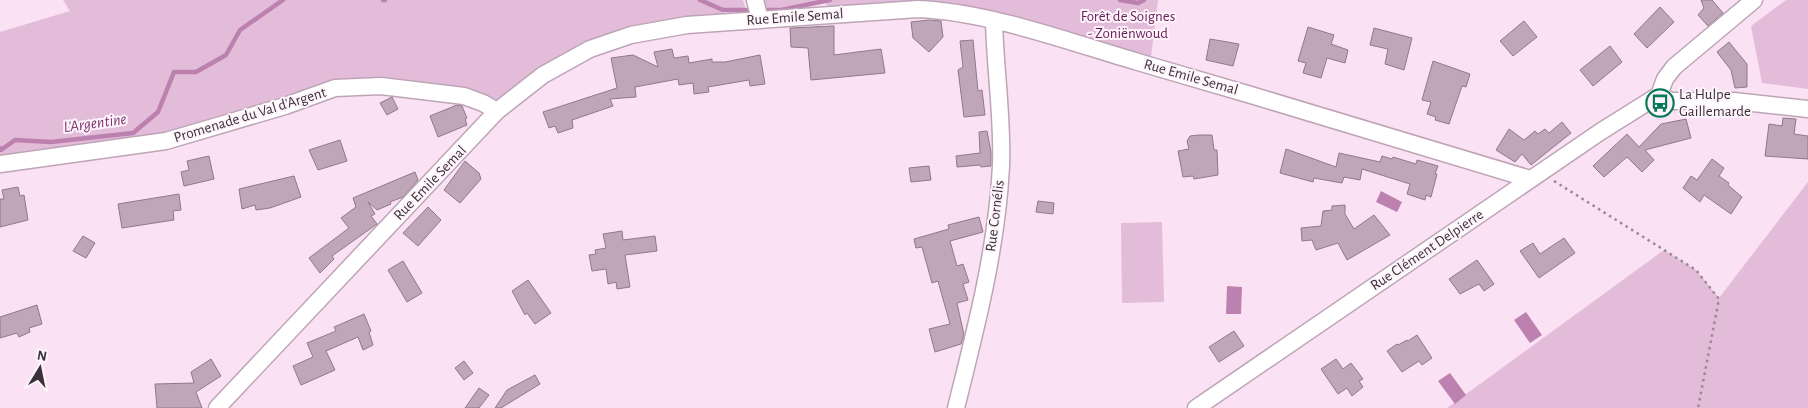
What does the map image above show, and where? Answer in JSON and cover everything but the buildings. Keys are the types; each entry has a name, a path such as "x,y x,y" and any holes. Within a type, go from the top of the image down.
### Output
{"street":[{"path":"754,0 760,20"},
{"path":"1754,0 1674,67 1665,80 1659,95 1671,101 1734,101 1808,109"},
{"name":"Rue Emile Semal","path":"217,408 497,111 543,75 590,50 631,35 687,25 918,9 949,10 1535,176"},
{"name":"Rue Cornélis","path":"956,408 983,296 996,222 1001,164 994,22"},
{"name":"Promenade du Val d'Argent","path":"0,164 166,141 285,106 335,88 381,86 464,96 484,103 497,111"},
{"name":"Rue Clément Delpierre","path":"1196,408 1535,176 1659,95"}],"path":[{"path":"1535,176 1696,270 1718,299 1698,408"}],"green space":[{"path":"63,0 743,0 746,10 723,10 723,15 630,28 496,103 382,79 283,100 165,135 0,157 0,32 70,11"},
{"name":"Forêt de Soignes - Zoniënwoud","path":"763,0 1158,0 1151,57 1062,31 950,5 906,1 827,7 826,1 781,10 765,10"},
{"path":"1786,0 1808,0 1808,89 1762,83 1751,26"},
{"path":"1808,182 1808,408 1447,408 1664,250 1696,270 1719,298"},
{"path":"1162,222 1164,302 1122,303 1121,223"}],"shaded area":[{"path":"1381,191 1402,202 1397,212 1376,202"},
{"path":"1227,286 1242,287 1241,314 1226,314"},
{"path":"1526,312 1542,335 1530,343 1514,320"},
{"path":"1450,373 1466,395 1455,404 1438,381"}],"waterway":[{"name":"L'Argentine","path":"0,148 1,150 15,140 51,142 133,133 158,112 174,72 196,72 226,55 240,30 283,0"},
{"name":"L'Argentine","path":"700,0 723,10 746,10"},
{"name":"L'Argentine","path":"765,10 781,10 830,0"},
{"name":"L'Argentine","path":"1120,0 1138,3 1144,0"}],"place":[{"name":"La Hulpe Gaillemarde","path":"1660,103"}]}
